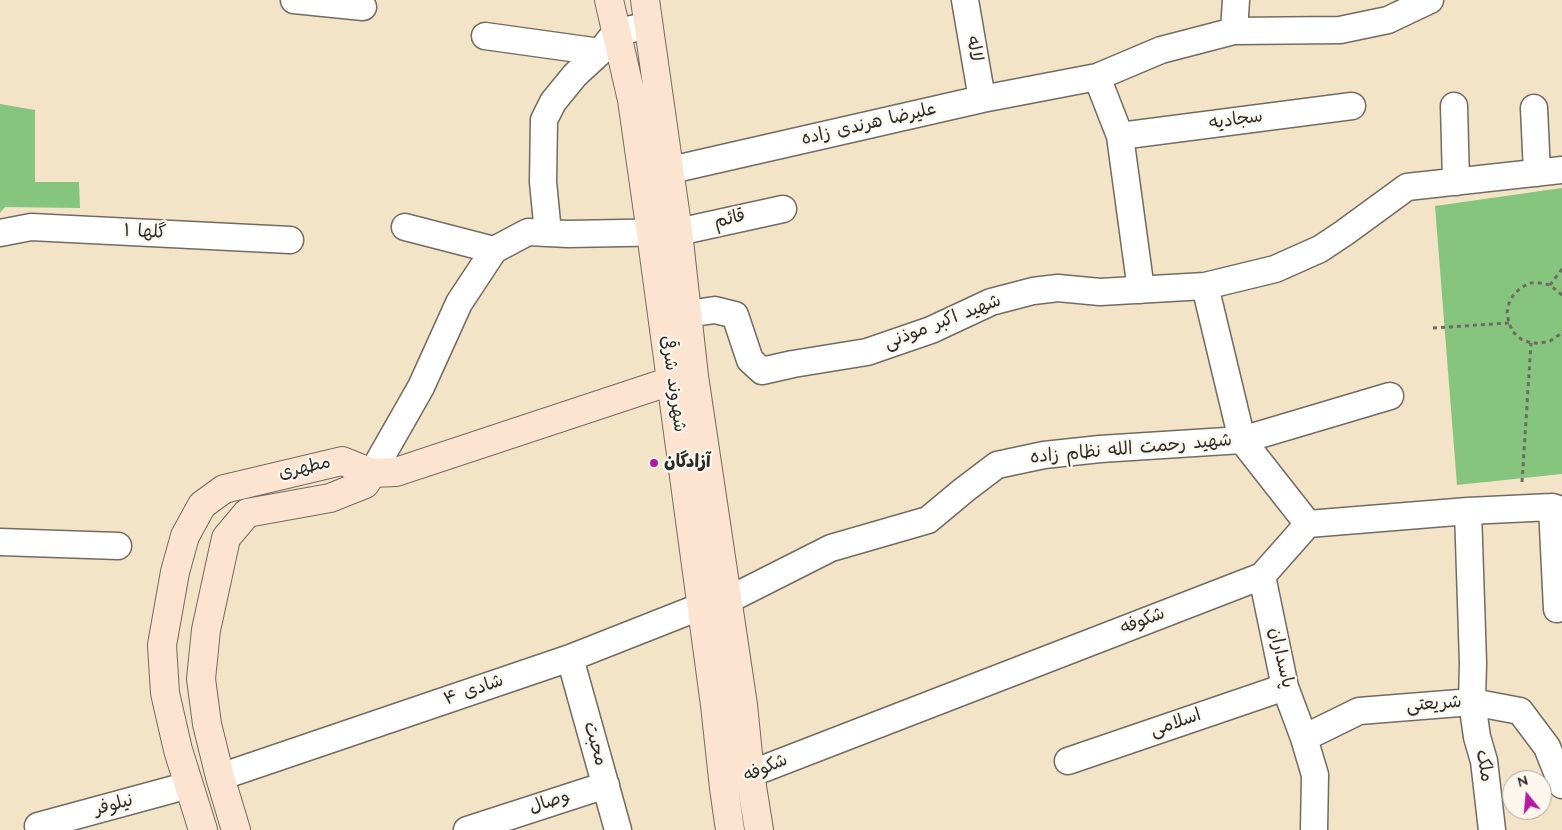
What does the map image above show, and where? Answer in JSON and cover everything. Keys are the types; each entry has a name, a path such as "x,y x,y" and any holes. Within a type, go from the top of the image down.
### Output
{"street":[{"path":"294,0 363,7"},
{"name":"شهروند شرقی","path":"609,0 608,42 632,100 642,176 664,232"},
{"name":"لاله","path":"965,0 982,99"},
{"path":"1234,31 1236,0"},
{"name":"علیرضا هرندی زاده","path":"642,176 982,99 1097,77 1161,50 1234,31 1340,30 1388,20 1428,0"},
{"path":"548,233 543,182 544,120 553,102 575,75 608,42 646,13"},
{"name":"شهروند شرقی","path":"646,13 669,171 664,232 714,603 716,705 730,830"},
{"path":"484,36 608,42"},
{"path":"1097,77 1120,136 1141,290 1205,286 1275,269 1320,249 1407,187 1562,170"},
{"name":"سجادیه","path":"1120,136 1352,106"},
{"path":"1454,106 1456,182"},
{"path":"1534,108 1536,173"},
{"name":"قائم","path":"494,250 528,232 568,234 664,232 783,209"},
{"name":"گلها ۱","path":"0,233 31,227 290,240"},
{"path":"372,473 421,387 459,303 494,250 405,227"},
{"path":"1205,286 1242,440 1308,524 1468,511 1557,508 1557,609"},
{"name":"شهید اکبر موذنی","path":"675,317 715,310 735,315 750,360 762,371 867,352 931,330 991,302 1033,291 1058,288 1100,292 1141,290"},
{"path":"372,473 396,472 683,378"},
{"name":"شهید رحمت الله نظام زاده","path":"714,603 831,548 928,520 997,465 1044,455 1072,452 1242,440 1390,396"},
{"name":"مطهری","path":"203,830 178,750 164,693 162,645 175,572 185,536 202,504 224,489 342,460 372,473 365,484 330,498 247,513 226,538 206,630 201,679 206,724 236,830"},
{"name":"شریعتی","path":"1304,738 1359,711 1472,702 1473,663 1468,511"},
{"name":"شکوفه","path":"724,788 750,774 1262,576 1308,524"},
{"path":"0,542 118,546"},
{"name":"پاسداران","path":"1262,576 1285,687 1304,738"},
{"name":"شهروند شرقی","path":"714,603 743,705 750,774 760,830"},
{"name":"شادی ۴","path":"220,777 570,658 714,603"},
{"name":"محبت","path":"570,658 618,830"},
{"name":"اسلامی","path":"1068,761 1285,687"},
{"path":"1472,702 1520,711 1547,747 1562,785"},
{"name":"ملک","path":"1472,702 1477,738 1484,761 1492,830"},
{"path":"1304,738 1316,774 1314,830"},
{"path":"189,785 220,777"},
{"name":"نیلوفر","path":"38,826 189,785"},
{"name":"وصال","path":"467,830 606,785"}],"path":[{"path":"1550,285 1562,269"},
{"path":"1562,295 1550,285 1531,283 1522,287 1514,294 1508,308 1509,323 1513,332 1521,339 1541,344 1550,341 1562,331"},
{"path":"1433,328 1509,323"},
{"path":"1521,508 1531,343"}],"green space":[{"path":"0,104 35,110 35,182 79,182 80,208 5,207 0,213"},
{"path":"1562,188 1562,474 1457,485 1435,206"}],"place":[{"name":"آزادگان","path":"654,463"}]}
